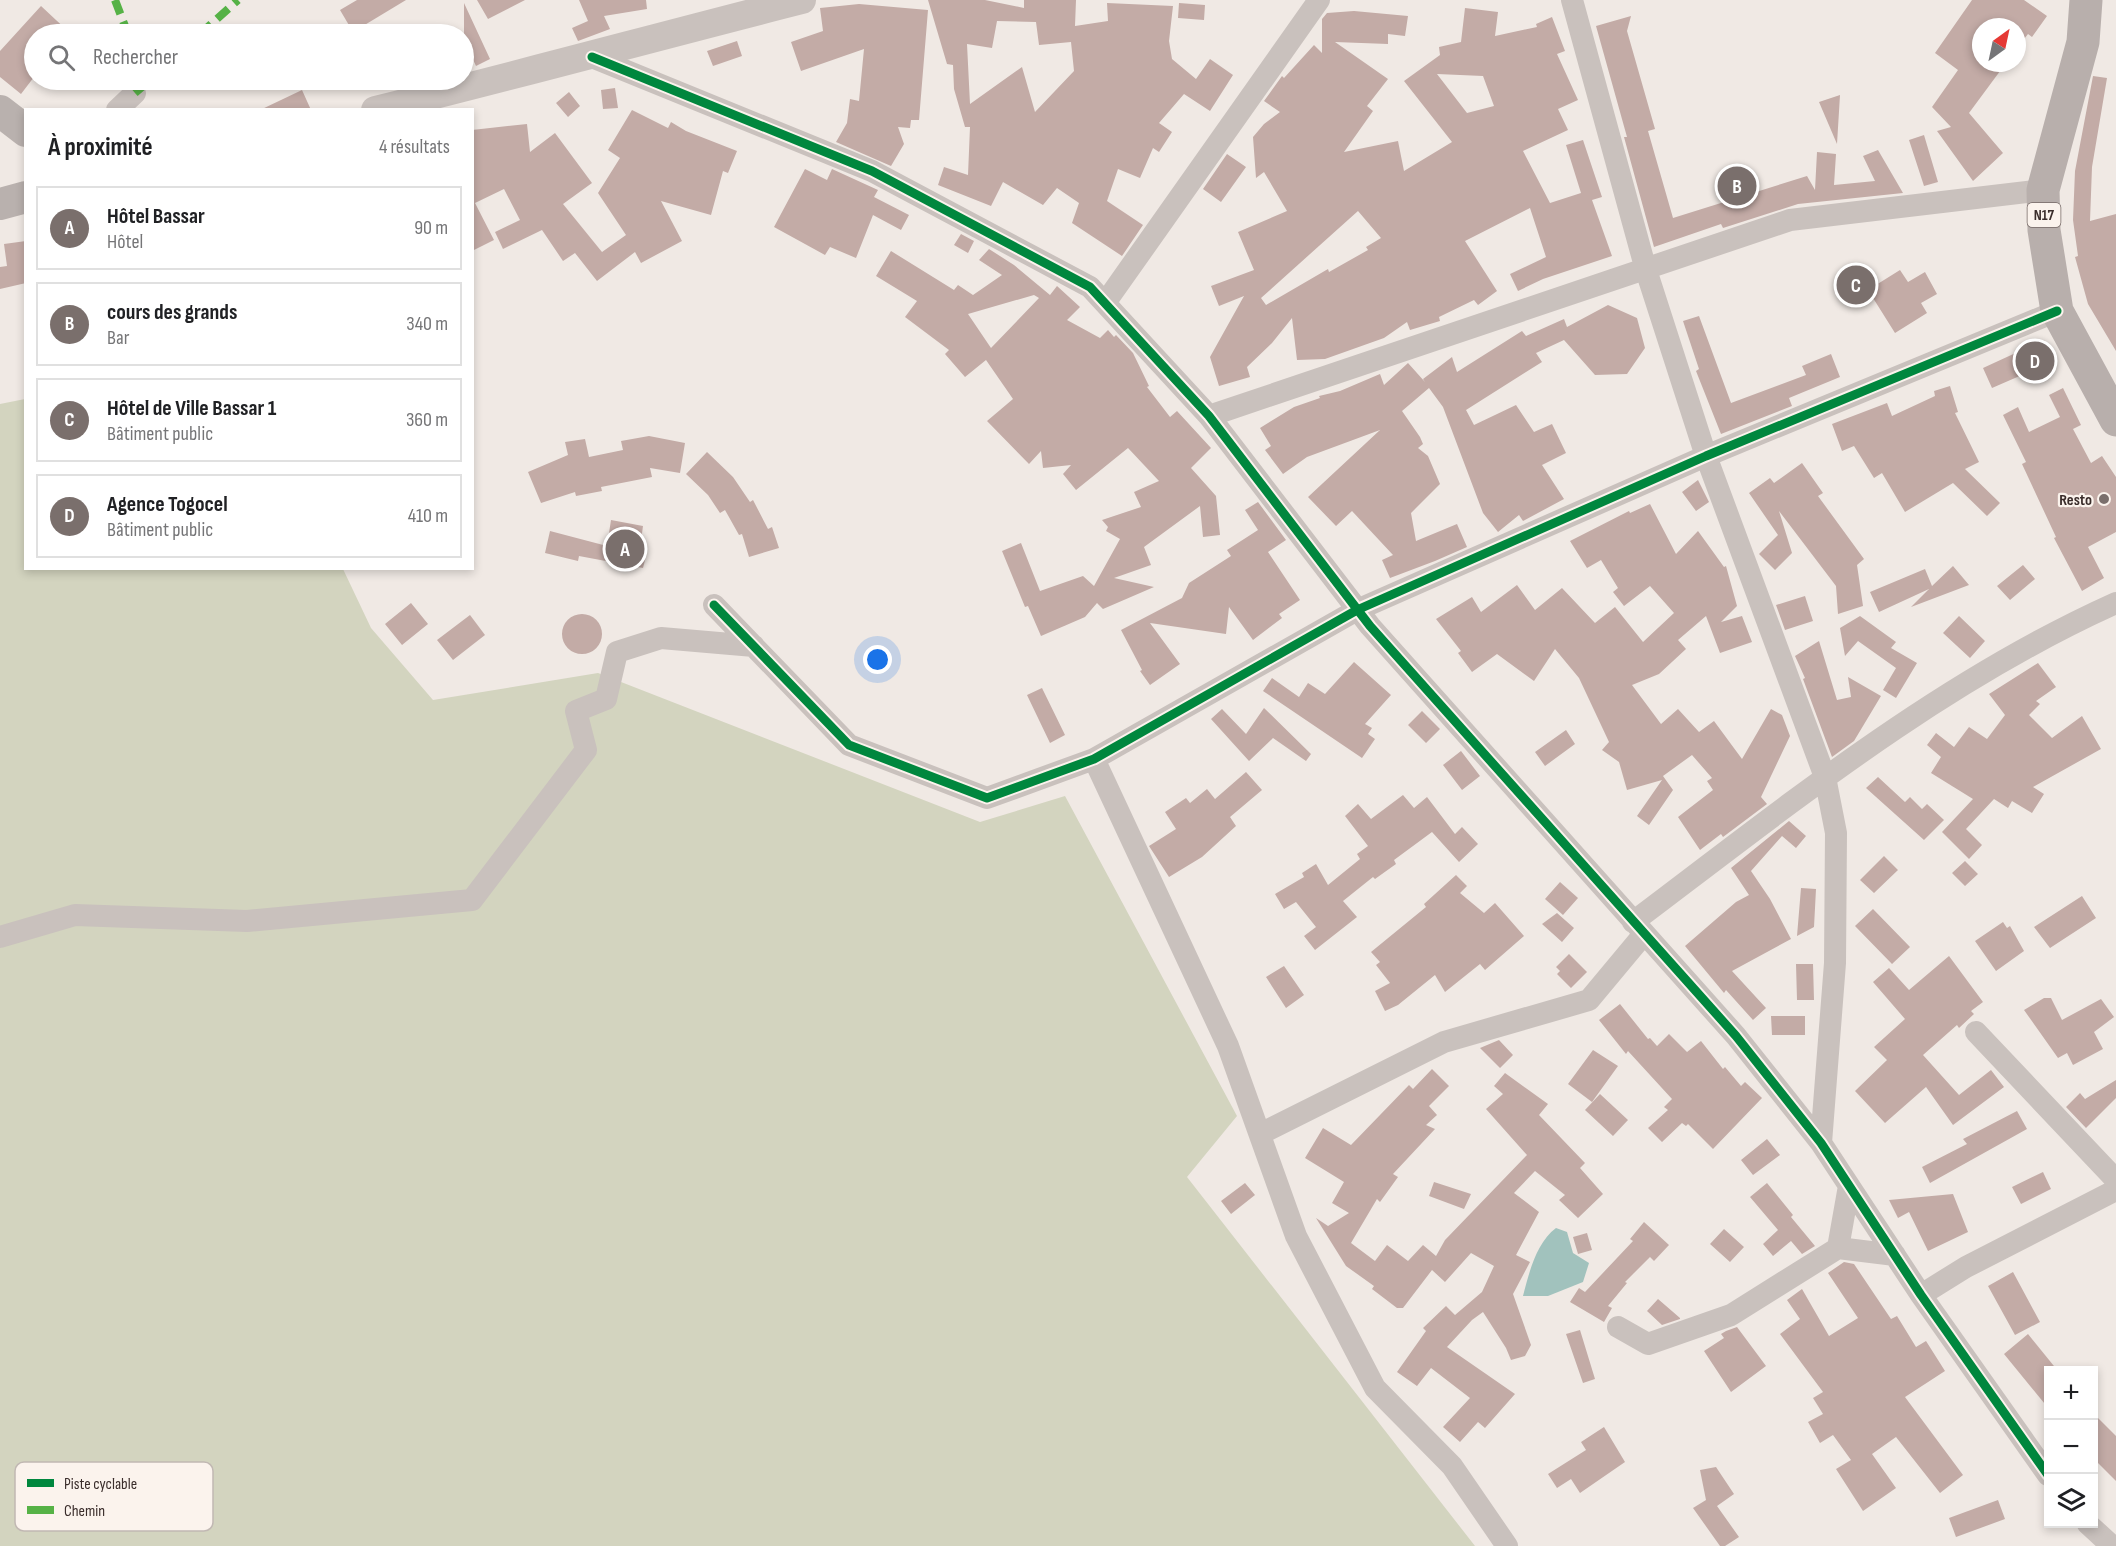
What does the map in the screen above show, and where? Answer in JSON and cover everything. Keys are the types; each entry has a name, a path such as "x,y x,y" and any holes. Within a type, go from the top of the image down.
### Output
{"main road":[{"name":"N17","path":"2086,0 2083,42 2043,190 2044,230 2057,312 2116,420"},
{"path":"0,111 24,129"},
{"path":"0,204 24,198"}],"street":[{"path":"474,86 592,57 642,41 802,0"},
{"path":"1105,303 1319,0"},
{"path":"1572,0 1646,270 1706,456 1825,777 1836,833 1835,963 1821,1143"},
{"path":"592,57 872,171 1090,287 1209,416 1357,610 1736,1036 1821,1143 1921,1294 2048,1474"},
{"path":"383,108 457,90"},
{"path":"119,108 135,93"},
{"path":"1209,416 1790,220 2043,190"},
{"path":"714,605 849,745 987,798 1094,759 1357,610 1706,456 2057,312"},
{"path":"1260,1134 1444,1042 1589,1000 1639,928 1825,777 1931,707 2055,630 2116,603"},
{"path":"0,937 75,915 247,921 472,900 586,750 576,711 606,699 617,652 661,638 754,646"},
{"path":"1094,759 1228,1046 1296,1236 1375,1388 1452,1466 1507,1546"},
{"path":"1976,1032 2116,1180"},
{"path":"1838,1248 1849,1186"},
{"path":"1921,1294 1966,1267 2116,1190"},
{"path":"1618,1327 1648,1344 1731,1315 1838,1248 1895,1255"},
{"path":"2092,1528 2112,1546"}],"green space":[{"path":"24,399 24,570 343,570 371,628 433,700 598,673 980,822 1065,796 1237,1116 1187,1177 1475,1546 0,1546 0,404"}],"water":[{"path":"1556,1228 1567,1232 1573,1253 1589,1263 1583,1282 1548,1296 1523,1296 1538,1250"}],"building":[{"path":"357,0 406,0 366,24 348,24 340,10"},
{"path":"477,0 525,0 488,19"},
{"path":"579,0 646,0 647,9 604,16 610,29 578,41 572,28 588,21"},
{"path":"928,0 985,0 1024,8 1024,0 1076,0 1075,26 1108,21 1107,3 1173,6 1169,41 1172,59 1196,79 1210,59 1233,75 1210,111 1184,94 1159,123 1172,132 1159,152 1153,148 1140,178 1118,169 1107,201 1143,225 1122,256 1072,223 1079,203 1057,188 1043,205 1003,182 991,206 938,185 944,167 968,175 970,127 965,127 954,89 953,65 947,64","holes":["997,21 1036,22 1039,45 1071,42 1074,71 1035,112 1022,67 970,104 967,44 992,48"]},
{"path":"1972,0 2024,0 2047,16 2032,37 2028,34 2026,37 2026,18 1972,18 1972,72 1999,72 1969,113 2003,153 1973,181 1937,131 1951,127 1932,107 1958,70 1935,53"},
{"path":"464,3 474,24 464,24"},
{"path":"1179,3 1205,5 1204,20 1178,18"},
{"path":"859,4 928,10 919,120 911,120 910,128 898,127 904,144 891,166 836,142 847,123 850,99 859,101 864,49 801,71 791,42 823,31 820,8"},
{"path":"41,6 60,24 25,24"},
{"path":"1465,8 1498,12 1495,36 1537,27 1536,24 1552,17 1565,51 1557,54 1578,100 1558,109 1568,130 1523,151 1550,203 1581,193 1566,145 1583,140 1602,197 1592,200 1612,256 1543,279 1518,291 1510,274 1546,257 1530,208 1465,241 1497,291 1478,305 1474,300 1439,317 1440,321 1410,330 1407,322 1384,338 1325,359 1297,360 1292,318 1272,343 1247,367 1250,377 1219,386 1210,357 1244,296 1219,306 1211,286 1254,270 1238,232 1287,211 1264,172 1256,178 1253,137 1264,124 1280,112 1264,101 1282,76 1284,78 1314,45 1322,53 1322,19 1327,13 1354,11 1408,16 1405,36 1388,34 1388,44 1335,42 1388,79 1367,106 1373,111 1344,152 1398,141 1404,171 1452,142 1404,81 1440,55 1439,47 1461,42","holes":["1437,74 1483,76 1494,106 1467,113","1358,211 1381,238 1366,247 1368,250 1329,272 1328,269 1266,305 1261,298"]},
{"path":"1631,16 1627,31 1655,129 1648,131 1673,218 1807,176 1815,190 1817,152 1836,154 1834,185 1875,181 1863,156 1878,150 1903,193 1798,204 1723,228 1721,224 1654,247 1624,137 1627,137 1596,26"},
{"path":"24,25 24,90 21,94 0,77 0,51"},
{"path":"474,25 490,59 476,66 474,62"},
{"path":"737,41 742,56 713,66 707,51"},
{"path":"2093,76 2107,78 2092,167 2090,221 2116,214 2116,351 2088,304 2075,257 2078,256 2073,220 2075,171"},
{"path":"615,88 618,108 603,109 601,90"},
{"path":"302,90 310,108 264,108"},
{"path":"569,92 580,106 568,117 556,103"},
{"path":"1840,95 1837,144 1819,102"},
{"path":"632,110 668,128 671,122 686,131 737,151 728,173 723,171 711,215 661,201 682,241 641,263 635,252 597,281 575,253 563,261 542,230 503,249 495,232 520,220 504,189 475,203 494,240 474,250 474,130 527,124 530,152 555,133 592,183 563,204 602,252 626,235 598,193 620,158 608,150"},
{"path":"1924,135 1938,182 1924,186 1909,140"},
{"path":"1227,154 1246,167 1221,202 1203,189"},
{"path":"805,169 827,180 832,169 878,190 874,197 909,215 901,230 873,215 856,258 830,247 825,255 774,227"},
{"path":"961,234 974,241 968,253 954,245"},
{"path":"24,241 24,283 0,289 0,267 7,266 4,244"},
{"path":"989,249 1014,265 1050,295 1057,286 1080,307 1067,320 1100,338 1108,330 1114,337 1116,335 1133,353 1149,386 1147,387 1170,417 1177,411 1211,448 1191,468 1216,496 1220,535 1203,537 1200,506 1144,547 1151,565 1114,578 1154,587 1103,609 1097,603 1085,617 1041,636 1028,606 1025,607 1002,551 1021,543 1040,591 1083,576 1094,586 1120,539 1106,531 1108,527 1102,520 1141,507 1134,492 1159,481 1128,448 1076,490 1063,474 1071,465 1043,468 1041,451 1029,464 987,421 1013,399 986,360 965,377 945,354 949,350 905,317 917,301 876,276 891,251 954,290 958,285 973,295 1002,275 979,260","holes":["1034,295 1039,298 991,348 968,314"]},
{"path":"1900,270 1908,282 1925,272 1937,294 1921,303 1927,313 1895,333 1868,290"},
{"path":"1856,275 1866,287 1854,298 1843,286"},
{"path":"1608,305 1637,318 1645,348 1627,374 1595,375 1564,340 1536,353 1542,362 1466,410 1474,425 1516,405 1534,432 1552,424 1566,453 1542,465 1564,499 1523,521 1519,515 1498,532 1483,513 1443,407 1429,388 1402,411 1420,437 1423,444 1418,448 1428,456 1440,484 1411,513 1416,541 1457,524 1467,547 1435,561 1390,578 1382,560 1393,555 1352,511 1336,526 1308,497 1380,430 1307,457 1283,474 1265,450 1271,446 1260,428 1294,407 1320,398 1319,396 1340,391 1380,374 1384,385 1408,363 1425,382 1423,379 1452,357 1457,372 1522,331 1526,336 1564,319 1567,327"},
{"path":"1699,316 1731,403 1806,375 1802,366 1831,354 1840,377 1789,398 1792,406 1721,434 1696,371 1699,369 1683,321"},
{"path":"2044,340 2056,360 1992,388 1983,368"},
{"path":"1950,386 1958,412 1955,413 1979,462 1965,469 2000,503 1987,516 1953,483 1905,512 1882,473 1874,478 1854,446 1842,451 1832,424 1887,403 1892,416 1935,396 1934,391"},
{"path":"2063,388 2081,425 2073,429 2091,463 2102,456 2116,477 2116,532 2088,547 2104,578 2082,591 2054,538 2056,537 2022,464 2026,462 2003,415 2018,407 2029,432 2060,417 2049,395"},
{"path":"649,436 685,443 680,473 650,468 652,477 601,487 602,491 576,496 575,492 541,503 528,472 568,455 565,442 585,439 589,457 623,450 621,441"},
{"path":"707,452 733,477 750,502 753,500 768,529 772,527 779,548 749,557 742,534 739,535 725,510 720,513 708,495 686,474"},
{"path":"1802,463 1823,493 1818,496 1864,559 1857,565 1863,606 1838,614 1836,586 1779,511 1792,553 1775,570 1759,554 1778,535 1749,493 1770,478 1774,483"},
{"path":"1698,480 1709,502 1696,511 1682,492"},
{"path":"1258,502 1286,540 1268,552 1300,600 1279,614 1282,618 1253,640 1229,607 1226,634 1150,623 1180,664 1150,685 1140,671 1142,670 1121,630 1182,598 1189,583 1231,556 1227,550 1258,530 1245,510"},
{"path":"1650,504 1676,554 1698,531 1724,567 1726,566 1737,606 1721,622 1742,616 1752,642 1720,653 1706,616 1678,640 1686,649 1659,674 1632,685 1661,724 1678,709 1699,732 1714,721 1742,759 1771,709 1782,715 1790,736 1761,797 1767,804 1723,837 1721,834 1700,850 1678,817 1713,790 1707,781 1712,778 1692,755 1663,776 1673,790 1649,825 1637,816 1662,780 1627,790 1619,762 1602,750 1609,742 1579,678 1555,649 1534,681 1497,654 1472,672 1458,653 1461,651 1436,619 1472,597 1481,612 1517,585 1535,610 1562,588 1595,623 1615,607 1643,642 1674,613 1650,586 1624,606 1613,592 1618,588 1601,560 1587,568 1570,541 1629,511 1630,513"},
{"path":"611,520 643,526 639,555 646,556 643,568 579,556 578,561 545,553 550,531 607,546"},
{"path":"2023,565 2035,579 2010,600 1997,586"},
{"path":"1953,566 1969,585 1911,607 1929,589 1879,612 1870,592 1925,569 1932,586"},
{"path":"1805,596 1813,621 1785,630 1776,605"},
{"path":"411,603 428,624 402,645 385,624"},
{"path":"582,614 590,615 596,620 601,626 601,642 596,648 590,653 582,654 574,653 568,648 563,642 562,634 563,626 568,620 574,615"},
{"path":"470,615 485,635 453,660 437,640"},
{"path":"1860,616 1896,642 1891,648 1917,663 1896,698 1883,690 1896,668 1858,641 1845,656 1840,628"},
{"path":"1959,616 1985,641 1970,658 1943,633"},
{"path":"1819,641 1837,700 1851,697 1848,677 1881,696 1854,741 1832,757 1803,679 1805,678 1795,656"},
{"path":"1354,662 1391,695 1365,724 1372,728 1368,734 1375,739 1362,758 1263,691 1272,678 1299,697 1308,683 1325,694"},
{"path":"2038,663 2056,687 2036,701 2040,704 2029,715 2052,738 2082,716 2101,749 2033,787 2044,794 2032,813 2012,801 2008,808 1994,799 1966,829 1982,845 1969,859 1942,832 1973,799 1931,773 1941,757 1927,745 1936,733 1954,747 1969,727 1987,739 2005,715 1989,694"},
{"path":"1042,688 1065,735 1050,743 1027,695"},
{"path":"1264,708 1311,754 1306,761 1273,738 1249,761 1211,719 1222,709 1246,734"},
{"path":"1422,711 1440,729 1426,743 1408,725"},
{"path":"1566,730 1575,744 1545,766 1535,752"},
{"path":"1461,751 1480,776 1462,790 1443,765"},
{"path":"1246,772 1262,790 1230,817 1236,826 1202,857 1169,877 1149,846 1176,829 1165,812 1186,798 1190,803 1207,789 1215,799"},
{"path":"1878,777 1905,802 1910,797 1922,809 1927,804 1944,820 1924,840 1866,788"},
{"path":"1403,795 1414,808 1427,797 1455,834 1462,827 1478,844 1459,862 1432,832 1394,860 1396,864 1375,879 1373,877 1343,901 1357,917 1315,950 1304,936 1316,927 1296,902 1284,909 1275,894 1304,877 1302,873 1316,864 1328,885 1360,859 1357,854 1368,846 1345,816 1358,804 1371,819"},
{"path":"1789,821 1806,836 1796,848 1782,836 1751,871 1770,899 1791,939 1732,971 1766,1008 1753,1020 1726,990 1724,993 1685,946 1736,902 1749,895 1731,868"},
{"path":"1884,856 1898,870 1874,893 1860,880"},
{"path":"1965,861 1978,874 1965,886 1952,873"},
{"path":"1456,875 1467,886 1460,893 1484,913 1495,903 1524,936 1485,970 1480,964 1445,992 1435,975 1398,1005 1385,1011 1375,991 1390,983 1376,965 1380,962 1371,952 1426,907 1424,904"},
{"path":"1560,882 1578,898 1563,915 1545,899"},
{"path":"1801,888 1816,889 1814,927 1797,936"},
{"path":"2082,896 2096,918 2050,948 2034,927"},
{"path":"1873,909 1910,947 1892,964 1855,926"},
{"path":"1557,913 1574,928 1562,942 1542,924"},
{"path":"2003,922 2007,928 2010,926 2024,951 1996,971 1975,941"},
{"path":"1569,954 1587,972 1571,988 1557,974 1560,971 1556,967"},
{"path":"1949,956 1983,1002 1971,1011 1974,1014 1959,1028 1957,1025 1923,1055 1959,1095 1991,1070 2004,1087 1953,1125 1926,1087 1885,1123 1855,1091 1887,1060 1874,1047 1905,1019 1873,982 1889,968 1909,990"},
{"path":"1796,964 1813,964 1814,1000 1797,1000"},
{"path":"1284,966 1304,995 1286,1008 1266,977"},
{"path":"2044,998 2051,998 2062,1020 2101,999 2114,1017 2094,1032 2103,1049 2073,1065 2067,1053 2058,1058 2024,1010"},
{"path":"1620,1004 1648,1039 1650,1038 1657,1046 1669,1034 1687,1052 1701,1041 1723,1069 1725,1067 1741,1086 1745,1082 1762,1098 1713,1149 1688,1124 1686,1126 1682,1123 1662,1142 1648,1128 1668,1110 1664,1107 1672,1099 1628,1051 1626,1054 1599,1020"},
{"path":"1771,1016 1805,1016 1805,1035 1772,1035"},
{"path":"1499,1040 1513,1055 1500,1068 1480,1048"},
{"path":"1593,1050 1618,1066 1592,1102 1568,1084"},
{"path":"1432,1069 1449,1086 1429,1106 1437,1115 1426,1125 1435,1129 1393,1174 1398,1177 1380,1202 1377,1199 1351,1243 1375,1261 1387,1245 1408,1261 1423,1245 1436,1256 1445,1240 1527,1155 1486,1109 1503,1094 1494,1086 1505,1073 1548,1104 1539,1115 1585,1163 1580,1168 1603,1194 1578,1218 1559,1200 1565,1195 1535,1171 1514,1193 1539,1212 1516,1255 1530,1262 1513,1294 1531,1345 1525,1356 1511,1360 1483,1312 1472,1320 1447,1347 1515,1394 1485,1428 1478,1422 1460,1442 1443,1427 1470,1398 1431,1368 1417,1386 1397,1372 1426,1331 1423,1328 1446,1306 1455,1315 1482,1292 1494,1266 1471,1253 1445,1282 1432,1270 1403,1308 1397,1308 1372,1289 1374,1286 1346,1266 1316,1218 1328,1226 1349,1213 1332,1203 1344,1182 1305,1158 1323,1128 1351,1145 1409,1085 1413,1089"},
{"path":"2116,1080 2116,1098 2086,1128 2066,1107 2080,1093 2085,1099"},
{"path":"1600,1094 1628,1120 1613,1136 1585,1110"},
{"path":"2017,1111 2027,1129 1930,1183 1922,1167 1967,1144 1963,1139"},
{"path":"1767,1139 1780,1155 1753,1175 1741,1160"},
{"path":"2043,1172 2051,1189 2021,1204 2012,1187"},
{"path":"1434,1182 1471,1194 1464,1209 1429,1196"},
{"path":"1245,1183 1255,1195 1231,1214 1221,1201"},
{"path":"1767,1183 1815,1246 1802,1254 1791,1241 1773,1256 1763,1244 1778,1230 1750,1197"},
{"path":"1953,1194 1968,1232 1928,1251 1909,1212 1898,1218 1889,1200"},
{"path":"1644,1222 1669,1245 1654,1261 1650,1257 1625,1282 1627,1283 1608,1306 1612,1308 1604,1322 1570,1302 1579,1288 1585,1292 1633,1241 1630,1239"},
{"path":"1724,1229 1744,1247 1730,1262 1710,1244"},
{"path":"1587,1233 1592,1250 1578,1254 1573,1237"},
{"path":"1844,1262 1854,1264 1891,1319 1897,1316 1916,1347 1926,1341 1945,1371 1905,1397 1963,1475 1940,1493 1896,1437 1872,1454 1896,1488 1863,1511 1836,1469 1851,1460 1833,1435 1820,1443 1808,1422 1823,1414 1813,1398 1823,1392 1780,1334 1800,1319 1787,1300 1802,1289 1829,1336 1858,1318 1828,1273"},
{"path":"2013,1272 2040,1322 2015,1335 1988,1286"},
{"path":"1658,1299 1680,1319 1662,1325 1647,1311"},
{"path":"1737,1327 1766,1366 1731,1392 1704,1351 1724,1338 1721,1334"},
{"path":"1580,1330 1595,1379 1583,1383 1566,1334"},
{"path":"2028,1334 2054,1366 2044,1366 2044,1403 2004,1354"},
{"path":"2098,1418 2116,1436 2116,1481 2098,1463"},
{"path":"1604,1427 1625,1462 1580,1493 1571,1479 1557,1488 1548,1474 1586,1450 1581,1442"},
{"path":"1716,1467 1734,1494 1717,1506 1739,1537 1725,1546 1720,1546 1693,1508 1706,1500 1700,1470"},
{"path":"1998,1500 2005,1519 1956,1537 1949,1518"}],"marked path":[{"path":"115,0 124,24"},
{"path":"211,24 238,0"},
{"path":"135,93 138,90"}],"cycle path":[{"path":"592,57 872,171 1090,287 1209,416 1370,626 1736,1036 1821,1143 1921,1295 2047,1474"},
{"path":"714,605 849,745 987,798 1094,759 1357,610 1706,456 2057,311"}],"place":[{"name":"cours des grands","path":"1737,186"},
{"name":"Hôtel de Ville Bassar 1","path":"1856,285"},
{"name":"Agence Togocel","path":"2035,361"},
{"name":"Resto","path":"2104,499"},
{"name":"Hôtel Bassar","path":"625,549"}]}
